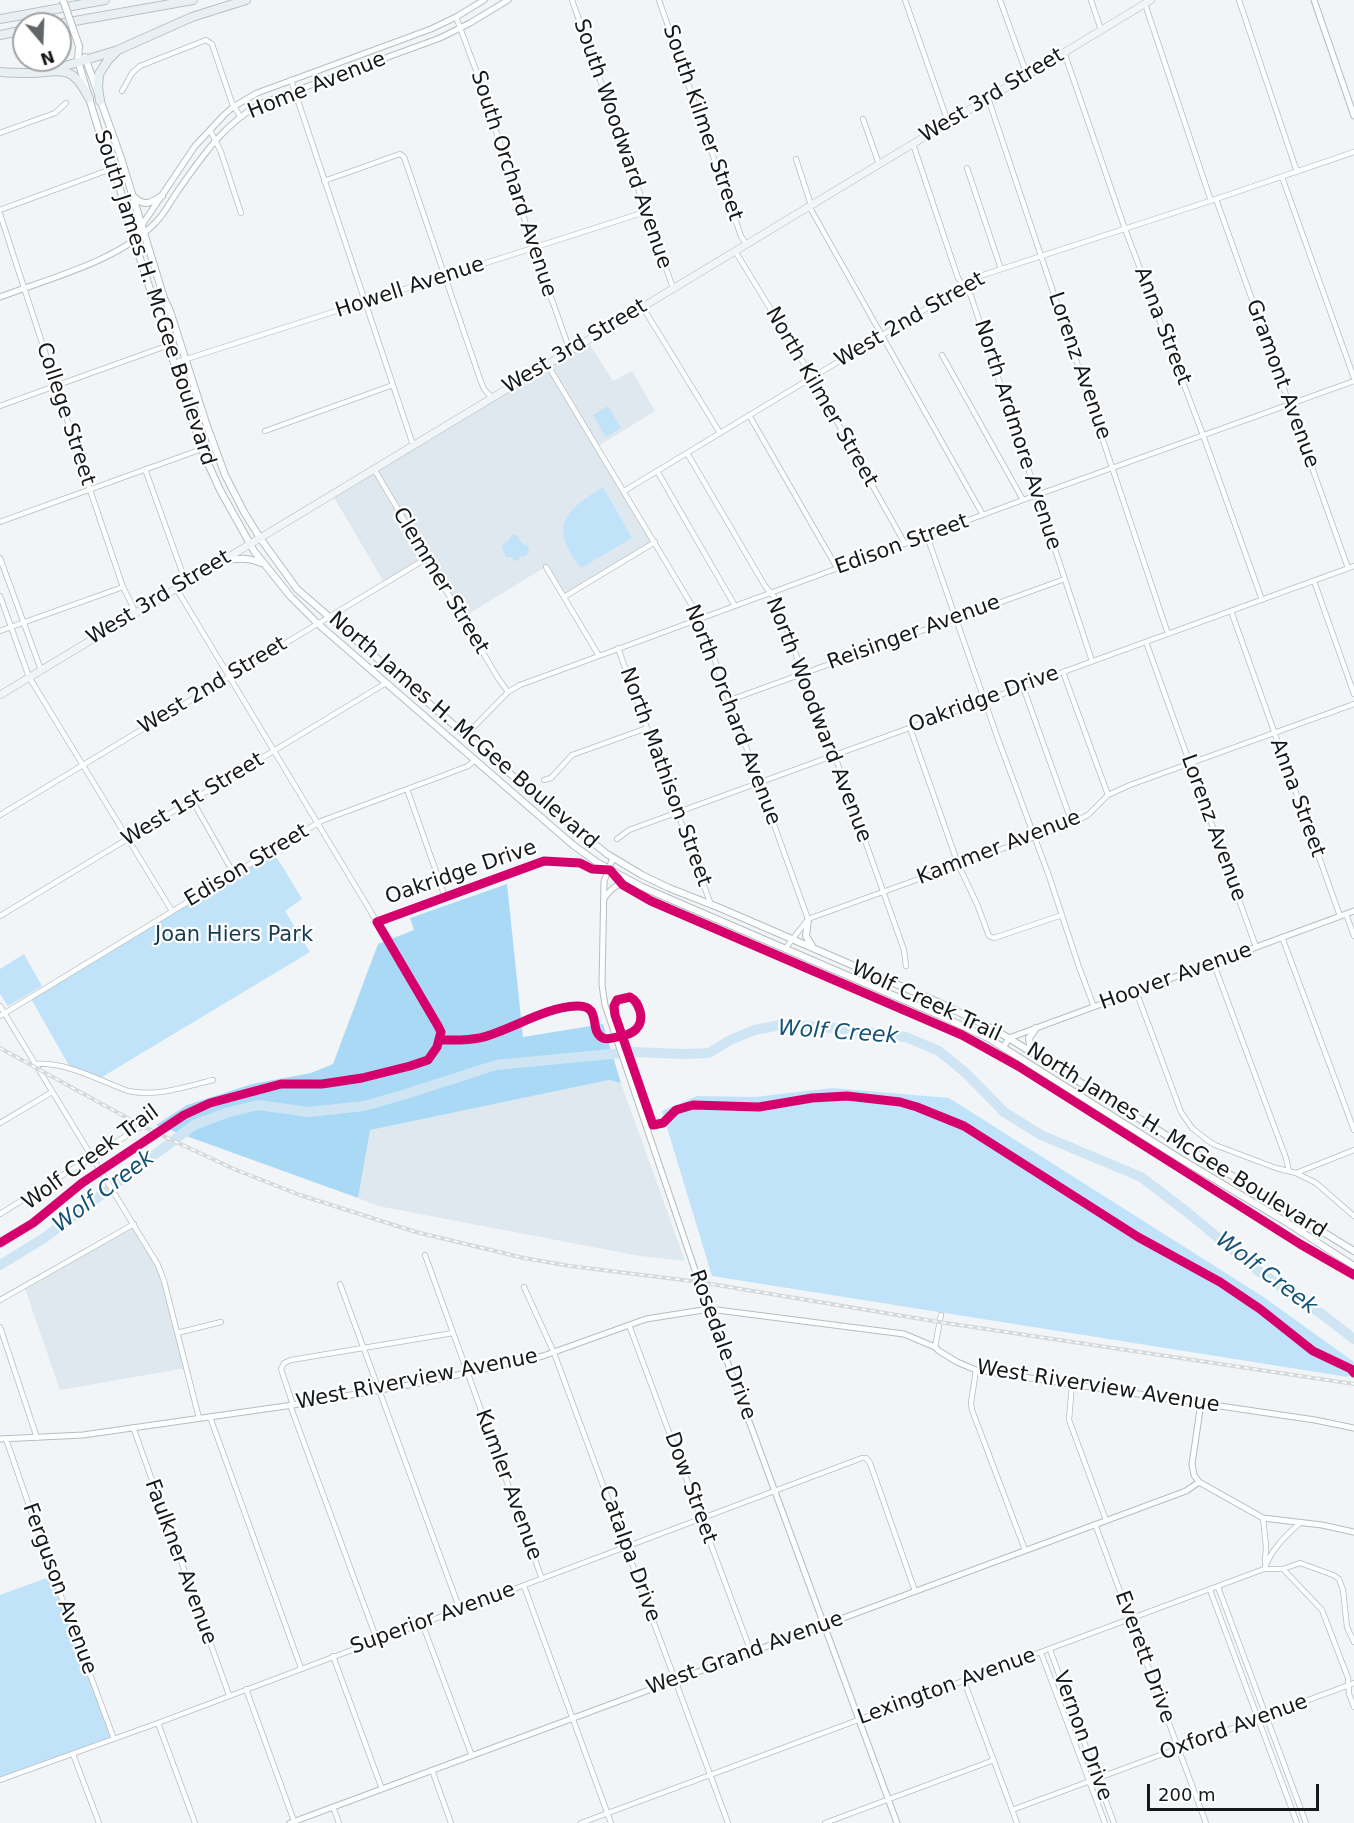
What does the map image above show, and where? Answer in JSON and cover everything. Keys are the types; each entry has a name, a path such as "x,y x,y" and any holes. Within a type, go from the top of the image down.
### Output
{"highway":[{"path":"35,12 71,0"},
{"path":"35,12 105,0"},
{"path":"72,22 193,0"},
{"path":"72,63 118,50 192,17 246,0"},
{"path":"100,101 99,74 118,50"},
{"path":"0,72 29,72"},
{"path":"64,72 74,76 83,86 89,98"}],"main road":[{"name":"South James H. McGee Boulevard","path":"63,0 79,46 89,98 105,151 114,168 202,449 220,490 249,544"},
{"name":"West 3rd Street","path":"0,695 1148,2"},
{"name":"South James H. McGee Boulevard","path":"82,60 100,101 134,197 164,298 222,468 236,498 260,538"},
{"path":"134,197 140,203 148,204 162,196"},
{"name":"North James H. McGee Boulevard","path":"260,538 297,590 574,828 613,858 669,888 940,1003 1009,1038 1354,1251"},
{"name":"North James H. McGee Boulevard","path":"249,544 264,566 317,623 573,845 609,870 670,900 988,1038 1354,1266"},
{"path":"220,562 251,559 264,566"},
{"path":"808,919 806,936 814,949"},
{"path":"1034,1052 1029,1038 1036,1028"}],"street":[{"name":"Home Avenue","path":"135,240 142,225 179,168 210,130 233,107 257,93 431,29 484,0"},
{"name":"Home Avenue","path":"0,297 105,258 135,240 157,221 200,159 240,116 262,104 420,46 461,28 508,0"},
{"name":"South Woodward Avenue","path":"572,0 673,288"},
{"name":"South Kilmer Street","path":"659,0 731,208 746,244"},
{"path":"905,0 948,122"},
{"path":"1000,0 1027,75"},
{"path":"1091,0 1101,30"},
{"path":"1239,0 1297,172"},
{"path":"1314,0 1354,116"},
{"name":"Gramont Avenue","path":"1148,2 1213,200 1348,568"},
{"name":"South Orchard Avenue","path":"456,17 480,81 534,249 570,351"},
{"path":"122,91 132,73 140,66 206,40 212,44 233,107 240,116"},
{"name":"Anna Street","path":"1064,52 1125,229 1203,435 1262,600"},
{"path":"291,80 413,445"},
{"name":"Lorenz Avenue","path":"988,98 1168,634"},
{"path":"0,133 55,113 66,102"},
{"path":"863,119 879,164"},
{"path":"210,130 216,140 241,213"},
{"name":"North Ardmore Avenue","path":"913,144 958,278 971,296 1092,661"},
{"name":"West 2nd Street","path":"624,490 971,279 1354,152"},
{"path":"324,181 402,155 480,380 492,398"},
{"path":"796,159 810,205 983,515"},
{"path":"0,212 114,168"},
{"path":"966,168 1001,269"},
{"path":"1282,177 1354,380"},
{"name":"College Street","path":"0,212 90,490 123,587 135,613"},
{"name":"Howell Avenue","path":"174,363 645,212"},
{"name":"North Kilmer Street","path":"735,251 812,377 905,544"},
{"path":"642,306 720,433"},
{"path":"0,406 169,345"},
{"path":"942,355 1023,500"},
{"name":"North Orchard Avenue","path":"547,364 700,618 808,919"},
{"name":"Edison Street","path":"466,735 508,692 520,685 1354,380"},
{"path":"265,431 393,385"},
{"path":"749,415 837,568"},
{"path":"0,522 202,449"},
{"name":"North Woodward Avenue","path":"687,453 765,586 776,599 904,950 906,966"},
{"path":"145,469 181,569 188,581"},
{"name":"Clemmer Street","path":"374,469 508,692"},
{"path":"657,471 735,606"},
{"path":"927,536 1094,1007"},
{"path":"564,597 655,542"},
{"path":"0,558 41,670"},
{"name":"West 2nd Street","path":"0,815 427,558"},
{"name":"Oakridge Drive","path":"617,839 628,830 1354,566"},
{"name":"North Mathison Street","path":"546,567 599,656"},
{"name":"Reisinger Avenue","path":"730,700 1065,579"},
{"path":"1314,581 1354,694"},
{"path":"0,631 123,587"},
{"path":"176,588 318,823"},
{"path":"0,596 29,677 172,911"},
{"name":"Anna Street","path":"1231,611 1274,733 1343,915 1354,936"},
{"name":"Lorenz Avenue","path":"1146,642 1256,947"},
{"name":"North Mathison Street","path":"618,648 711,904"},
{"path":"1064,672 1108,795"},
{"name":"West 1st Street","path":"0,916 386,683"},
{"path":"1023,687 1072,823"},
{"name":"Kammer Avenue","path":"808,919 1072,823 1094,810 1108,795 1354,704"},
{"path":"910,728 958,864 991,938 1062,915"},
{"path":"544,780 551,778 572,755 647,729"},
{"name":"Edison Street","path":"2,1015 318,823 468,766 475,760"},
{"path":"407,789 445,897"},
{"path":"192,801 234,874"},
{"name":"Oakridge Drive","path":"318,823 377,922 544,861 557,861"},
{"name":"Rosedale Drive","path":"613,858 604,881 602,985 605,1005 708,1310 897,1823"},
{"path":"604,899 610,890 621,883 630,881"},
{"name":"Hoover Avenue","path":"1009,1038 1354,911"},
{"path":"784,949 808,919"},
{"path":"1282,937 1354,1130"},
{"path":"1213,962 1289,1171"},
{"path":"1136,992 1181,1112 1192,1128 1215,1145 1296,1173 1316,1183 1354,1216"},
{"path":"0,1006 2,1015 36,1064 154,1256 160,1270 198,1418"},
{"path":"1003,1048 1009,1038"},
{"path":"36,1064 63,1066 138,1093 158,1093 213,1080"},
{"path":"0,1124 52,1092"},
{"path":"0,1214 142,1126"},
{"path":"1296,1173 1354,1150"},
{"path":"0,1300 134,1224"},
{"name":"Kumler Avenue","path":"424,1255 542,1579"},
{"path":"340,1284 460,1610"},
{"name":"Catalpa Drive","path":"525,1287 554,1353 728,1823"},
{"name":"West Riverview Avenue","path":"3,1439 76,1435 210,1417 468,1374 554,1353 646,1319 708,1310 904,1334 935,1347 957,1362 976,1370 1354,1428"},
{"path":"935,1347 940,1315"},
{"path":"177,1333 221,1322"},
{"name":"Dow Street","path":"629,1324 751,1652"},
{"path":"0,1327 37,1438"},
{"path":"376,1640 291,1405 281,1369 284,1363 291,1359 453,1333"},
{"path":"976,1370 972,1410 1025,1550"},
{"path":"1072,1384 1069,1420 1106,1520"},
{"path":"1201,1403 1192,1464 1194,1475 1199,1482 1263,1518 1322,1525 1354,1532"},
{"path":"210,1417 301,1668"},
{"name":"Faulkner Avenue","path":"133,1427 229,1695"},
{"name":"Ferguson Avenue","path":"3,1439 114,1739"},
{"name":"Superior Avenue","path":"0,1780 158,1723 862,1458 870,1463 915,1591"},
{"name":"West Grand Avenue","path":"292,1822 1186,1491 1199,1482"},
{"path":"1263,1518 1266,1546 1264,1569"},
{"path":"1264,1569 1276,1546 1300,1523"},
{"name":"Everett Drive","path":"1095,1524 1206,1823"},
{"path":"1264,1569 1283,1569 1300,1563 1339,1579 1343,1590 1347,1627 1354,1642"},
{"name":"Lexington Avenue","path":"581,1823 1264,1569"},
{"path":"1283,1569 1322,1610 1351,1684 1349,1694 1354,1707"},
{"name":"Kumler Avenue","path":"524,1586 611,1823"},
{"path":"1218,1587 1306,1823"},
{"path":"1210,1590 1297,1823"},
{"path":"422,1623 472,1756"},
{"name":"Vernon Drive","path":"1050,1650 1114,1823"},
{"name":"Vernon Drive","path":"1041,1653 1105,1823"},
{"path":"333,1656 382,1789"},
{"path":"964,1681 1017,1823"},
{"name":"Oxford Avenue","path":"1012,1810 1351,1684"},
{"path":"246,1689 292,1822"},
{"path":"158,1723 195,1823"},
{"path":"73,1754 99,1823"},
{"path":"825,1823 994,1760"},
{"path":"432,1770 451,1823"},
{"path":"333,1807 339,1823"}],"shaded area":[{"path":"587,340 613,381 632,371 655,411 597,447 655,542 564,597 545,567 462,618 427,559 385,584 332,494"},
{"path":"507,884 523,1037 603,1024 621,1083 609,1080 370,1130 358,1198 156,1125 187,1105 252,1084 311,1073 333,1064 378,944 414,930 410,918"},
{"path":"609,1080 621,1083 685,1261 640,1256 378,1206 358,1198 369,1130"},
{"path":"134,1224 158,1265 186,1370 180,1369 60,1390 24,1286"}],"green space":[{"path":"608,406 621,428 606,437 593,415"},
{"path":"603,487 632,538 581,568 565,541 563,531 565,521 578,504"},
{"path":"512,535 516,535 522,543 528,546 529,552 515,561 511,557 506,557 502,547"},
{"name":"Joan Hiers Park","path":"273,851 302,899 285,911 310,952 97,1080 71,1069 30,997"},
{"path":"24,954 42,986 8,1006 0,994 0,969"},
{"path":"832,1088 949,1098 1262,1296 1354,1362 1348,1377 712,1276 662,1111 697,1096 755,1097"},
{"path":"55,1575 114,1739 0,1780 0,1595"}],"waterway":[{"name":"Wolf Creek","path":"0,1265 44,1238 194,1125 226,1113 258,1105 309,1112 364,1106 496,1065 632,1052 709,1053 730,1040 755,1030 781,1025 835,1028 906,1037 939,1051 967,1074 1004,1112 1041,1135 1141,1177 1257,1270 1354,1339"}],"railway":[{"path":"0,1048 142,1126 236,1170 300,1195 416,1232 524,1258 570,1266 699,1282 939,1322 1354,1384"}],"cycle path":[{"name":"Wolf Creek Trail","path":"0,1243 33,1223 82,1183 184,1115 210,1103 281,1084 322,1084 362,1078 428,1060 437,1047 441,1032 377,922 544,861 580,863 592,869 610,870 623,885 651,901 962,1035 1018,1066 1300,1244 1354,1275"},
{"path":"439,1040 484,1037 544,1013 577,1006 590,1010 596,1030 603,1038 622,1036 632,1032 636,1030 640,1022 640,1011 630,997 617,1000 614,1006 615,1015 653,1125 663,1123 676,1110 693,1105 759,1107 812,1098 847,1096 900,1102 917,1107 964,1126 1138,1237 1220,1282 1260,1309 1313,1351 1351,1369 1354,1373"}]}
